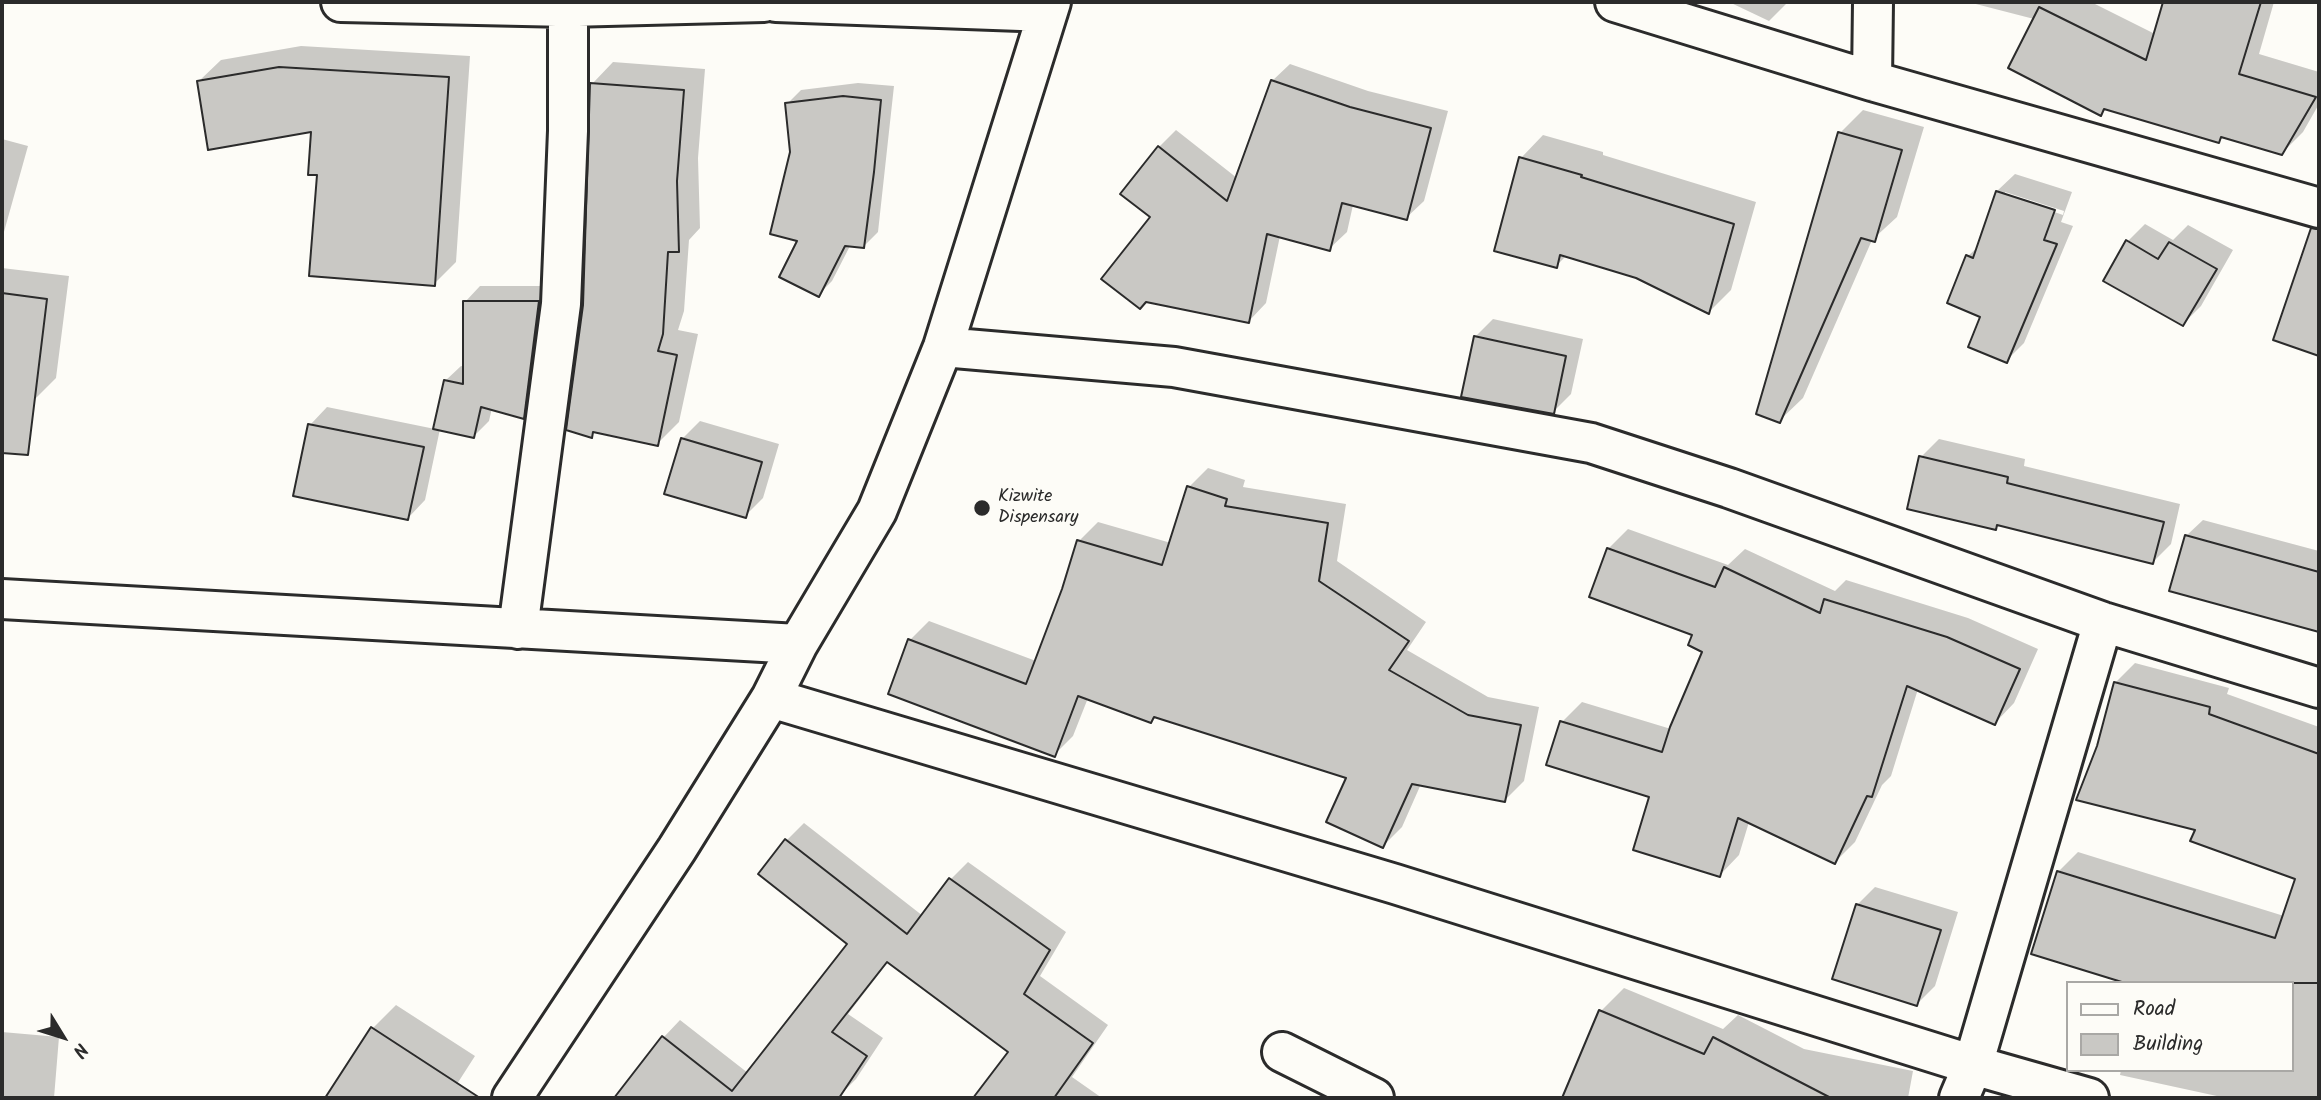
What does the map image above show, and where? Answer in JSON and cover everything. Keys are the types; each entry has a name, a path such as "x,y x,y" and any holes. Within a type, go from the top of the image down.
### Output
{"street":[{"path":"341,2 568,7 765,2"},
{"path":"512,1098 677,849 771,698 798,644 877,511 943,347 1050,7 776,2"},
{"path":"1615,2 1872,81 2319,208"},
{"path":"1872,81 1873,2"},
{"path":"518,629 561,304 568,131 568,7"},
{"path":"943,347 1174,367 1591,443 1730,488 2103,622 2319,688"},
{"path":"2,599 798,644"},
{"path":"1966,1082 2103,622"},
{"path":"771,698 1395,884 1966,1082 2089,1098"},
{"path":"1282,1052 1374,1098"}],"building":[{"path":"2163,2 2261,2 2239,74 2316,97 2282,155 2221,137 2219,143 2104,109 2101,116 2008,68 2039,7 2146,60"},
{"path":"279,67 449,77 435,286 309,276 317,175 308,175 311,132 208,150 197,81"},
{"path":"1271,80 1350,107 1431,128 1407,220 1342,203 1330,251 1267,234 1249,323 1146,302 1140,309 1101,279 1150,217 1120,194 1158,146 1227,201"},
{"path":"590,83 684,90 677,181 679,252 668,252 663,334 658,351 677,355 658,446 593,432 592,438 566,430 583,305"},
{"path":"843,96 881,100 874,172 864,248 845,246 819,297 779,277 797,241 770,234 790,152 785,103"},
{"path":"1838,132 1902,150 1875,242 1861,238 1780,423 1756,414"},
{"path":"1519,157 1734,224 1709,314 1636,278 1560,255 1557,268 1494,251"},
{"path":"1996,191 2055,210 2044,240 2057,244 2007,363 1968,347 1980,317 1947,303 1966,255 1973,258"},
{"path":"2311,228 2319,229 2319,356 2273,340"},
{"path":"2126,240 2158,259 2169,242 2217,269 2183,326 2103,281"},
{"path":"2,293 47,299 28,455 2,453"},
{"path":"463,301 539,301 524,419 481,407 474,438 433,429 444,380 463,384"},
{"path":"1474,336 1566,356 1554,414 1461,397"},
{"path":"308,424 424,447 408,520 293,496"},
{"path":"681,438 762,462 746,518 664,494"},
{"path":"1919,456 2008,477 2007,483 2164,522 2153,564 1997,525 1996,530 1907,509"},
{"path":"1187,486 1227,499 1225,506 1328,523 1319,581 1409,641 1389,670 1468,715 1521,725 1505,802 1412,784 1383,848 1326,822 1346,778 1154,717 1151,723 1078,696 1055,757 888,694 908,639 1026,684 1062,589 1077,540 1162,565"},
{"path":"2185,535 2319,572 2319,632 2169,591"},
{"path":"1607,548 1715,587 1724,567 1820,613 1824,599 1947,637 2020,669 1995,725 1907,686 1872,797 1867,796 1835,864 1738,818 1720,877 1633,850 1649,797 1546,765 1560,721 1662,752 1702,652 1688,645 1692,635 1589,597"},
{"path":"2114,682 2210,707 2209,714 2319,754 2319,983 2119,981 2031,954 2057,871 2275,938 2295,879 2190,841 2195,830 2076,800 2097,746"},
{"path":"785,839 907,934 949,878 1050,950 1024,994 1093,1043 1054,1098 973,1098 1008,1052 887,962 832,1032 867,1056 839,1098 614,1098 662,1036 732,1091 847,944 758,874"},
{"path":"1856,904 1941,930 1917,1006 1832,979"},
{"path":"1599,1010 1704,1054 1713,1037 1831,1098 1562,1098"},
{"path":"371,1027 480,1098 325,1098"}],"place":[{"name":"Kizwite Dispensary","path":"982,508"}]}
